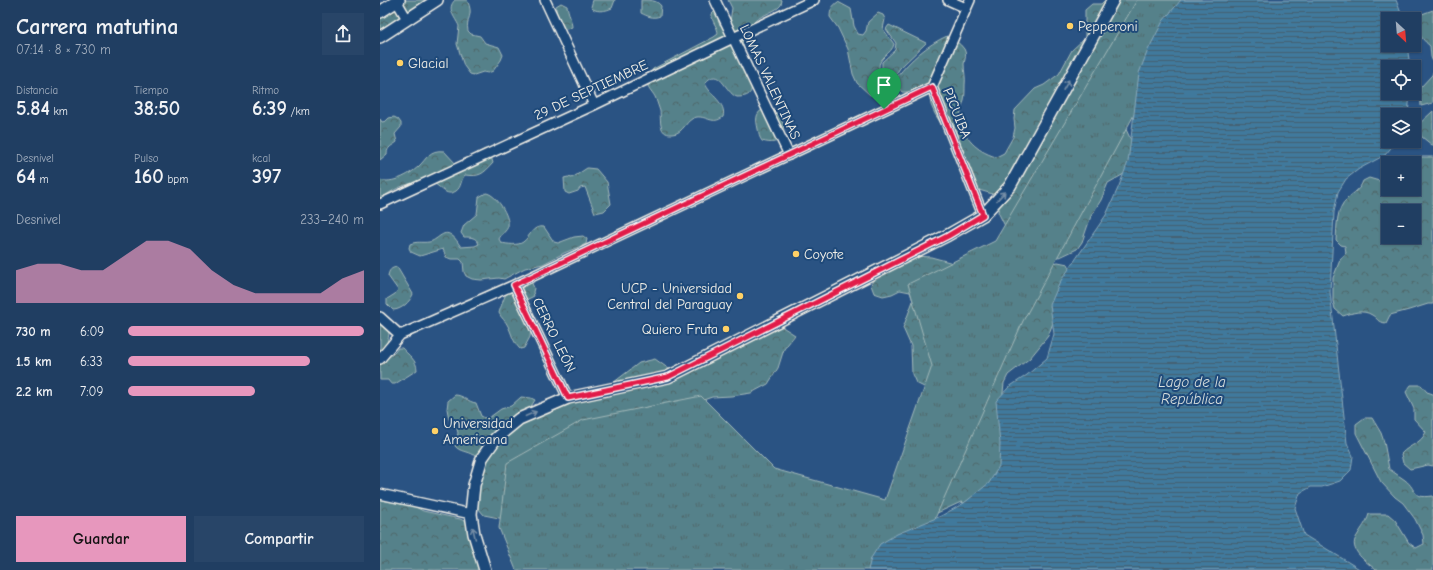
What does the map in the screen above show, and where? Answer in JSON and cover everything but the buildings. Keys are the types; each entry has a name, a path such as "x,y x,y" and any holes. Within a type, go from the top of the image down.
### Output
{"street":[{"path":"380,12 397,0 407,19"},
{"path":"380,37 437,0"},
{"path":"545,0 594,105"},
{"name":"LOMAS VALENTINAS","path":"715,0 789,155"},
{"name":"29 DE SEPTIEMBRE","path":"380,204 594,105 814,0"},
{"path":"948,0 968,4"},
{"path":"485,570 474,534 471,514 474,485 482,458 496,438 519,420 568,398 668,377 948,236 983,215 1010,186 1113,0"},
{"name":"PICUIBA","path":"968,4 932,87 983,215"},
{"path":"380,359 400,335 514,285 932,87"},
{"name":"CERRO LEÓN","path":"514,285 568,398"},
{"path":"380,317 400,335"},
{"path":"380,494 471,514"}],"green space":[{"path":"387,0 427,0 380,34 380,5 385,3"},
{"path":"455,0 467,0 470,10 467,27 468,31 471,34 480,36 485,43 499,47 503,55 493,71 474,75 470,74 464,66 457,44 459,26 451,10 452,3"},
{"path":"593,0 615,0 612,8 600,11 591,7"},
{"path":"641,0 652,1 659,4 661,6 660,16 652,17 641,13"},
{"path":"728,0 782,0 781,5 778,8 754,21 744,34 744,49 750,65 752,85 751,91 746,96 737,97 729,91 719,78 710,78 705,83 707,88 723,108 723,117 716,120 701,117 693,118 676,133 668,134 662,129 660,110 648,85 648,77 653,69 718,34 712,14 719,10 720,18 718,21 720,25 730,22 732,8"},
{"path":"1105,0 1201,0 1124,125 1136,151 1124,174 1108,183 1101,200 1091,216 1082,242 1077,249 1060,257 1006,228 998,212 1000,203 996,195 979,190 972,184 950,138 935,114 931,105 928,88 911,92 902,92 897,85 897,77 919,54 947,36 958,43 964,49 966,55 964,64 965,95 961,110 962,127 965,134 975,146 996,157 1004,153 1013,137 1015,128 1015,110 1035,89 1044,85 1059,74 1072,50 1085,38 1085,10 1092,4 1101,4"},
{"path":"1137,0 1202,0 1185,20 1023,321 912,570 516,570 499,528 507,463 583,420 701,396 774,469 885,500 932,366 908,284 995,241"},
{"path":"838,2 851,9 854,26 858,34 863,35 866,31 868,22 878,13 883,15 885,19 883,29 894,44 879,64 880,73 885,87 878,93 870,95 857,83 853,74 848,49 838,28 830,17 832,8"},
{"path":"561,3 567,6 572,27 567,29 563,28 556,11 556,6"},
{"path":"1433,10 1433,62 1430,46 1421,35 1422,14"},
{"path":"889,25 926,43 900,68 894,77 895,86 887,88 882,70 882,62 895,50 896,43 886,29"},
{"path":"1433,72 1433,103 1421,106 1421,87"},
{"path":"768,108 780,117 783,124 784,130 778,141 762,141 759,135 757,118 763,109"},
{"path":"1433,111 1433,145 1422,137 1421,122"},
{"path":"394,117 401,123 401,127 395,134 397,142 389,148 387,154 380,160 380,119 382,122"},
{"path":"485,149 489,150 493,163 481,174 474,176 465,175 459,188 452,193 446,192 432,183 418,182 397,188 380,200 380,180 390,181 405,176 418,167 432,153 444,151 456,164 467,162 477,153"},
{"path":"1421,157 1433,157 1433,304 1428,304 1390,315 1386,323 1379,321 1374,316 1365,312 1358,312 1343,316 1335,309 1333,301 1333,278 1340,260 1346,253 1345,246 1341,245 1336,240 1339,212 1343,203 1358,189 1363,181 1369,178 1381,182 1381,196 1421,196"},
{"path":"587,168 596,169 607,182 611,204 604,211 595,213 585,187 569,194 565,192 564,178 572,178"},
{"path":"486,193 490,194 498,201 507,217 508,226 499,239 501,243 521,243 526,240 534,229 544,227 554,242 558,243 574,237 583,236 587,239 586,244 543,264 525,268 504,279 472,279 466,276 463,262 460,259 451,259 446,257 443,249 420,256 411,252 409,248 410,244 432,241 445,233 453,236 461,247 475,246 479,244 475,239 471,237 464,237 461,233 464,225 477,214 479,197"},
{"path":"913,256 931,257 957,264 1049,264 1058,262 1068,264 1072,272 1048,336 1030,358 1008,375 1004,383 1002,402 1007,474 964,503 961,502 935,514 928,389 916,383 912,374 911,346 903,328 913,301 910,292 900,290 883,296 874,293 871,285 874,277"},
{"path":"397,267 413,294 405,305 399,309 393,310 387,304 387,299 398,290 388,276 389,272 393,268"},
{"path":"531,281 534,288 534,296 522,302 531,328 530,337 524,348 520,349 514,341 507,324 499,313 507,292"},
{"path":"380,324 387,325 389,334 386,347 380,350"},
{"path":"781,326 795,335 784,349 778,368 768,384 751,393 712,397 695,403 504,519 484,515 472,501 472,474 519,419 609,386 639,363 655,359 669,369 686,373 763,329"},
{"path":"398,348 402,348 412,358 416,363 417,370 395,384 391,384 388,380 380,380 380,364"},
{"path":"1411,385 1421,385 1427,392 1433,394 1433,466 1428,465 1410,469 1403,463 1401,454 1421,440 1426,432 1414,419 1414,409 1406,392"},
{"path":"455,395 461,396 476,403 481,416 485,418 490,417 501,409 511,406 521,397 535,400 530,408 518,415 481,453 473,455 455,446 458,433 457,429 449,419 447,409 448,401"},
{"path":"1364,418 1372,418 1381,433 1389,469 1405,480 1417,495 1426,497 1433,496 1433,570 1376,570 1356,551 1354,546 1355,541 1369,514 1388,514 1395,520 1409,543 1416,548 1424,544 1423,535 1415,519 1403,503 1381,482 1356,433 1356,424"},
{"path":"380,500 414,506 423,511 460,519 469,523 480,570 380,570"}],"water":[{"name":"Lago de la República","path":"1181,0 1396,0 1400,12 1381,12 1381,52 1408,52 1409,60 1381,60 1381,100 1409,100 1409,108 1381,108 1381,148 1391,148 1385,155 1359,169 1346,179 1338,192 1334,212 1330,292 1347,443 1353,456 1351,470 1340,481 1322,487 1311,487 1300,493 1295,508 1304,535 1361,570 868,570 871,558 880,544 897,534 941,516 964,503 989,483 999,466 1000,444 996,401 1009,387 1027,375 1047,358 1054,334 1050,305 1060,282 1106,215 1119,186 1128,162 1139,73 1148,50 1163,21"}],"place":[{"name":"Pepperoni","path":"1070,26"},
{"name":"Glacial","path":"400,63"},
{"name":"Coyote","path":"796,254"},
{"name":"UCP - Universidad Central del Paraguay","path":"740,296"},
{"name":"Quiero Fruta","path":"726,329"},
{"name":"Universidad Americana","path":"435,431"}],"route":[{"path":"932,87 983,215 948,236 668,377 568,398 514,285 884,109 932,87"}]}
